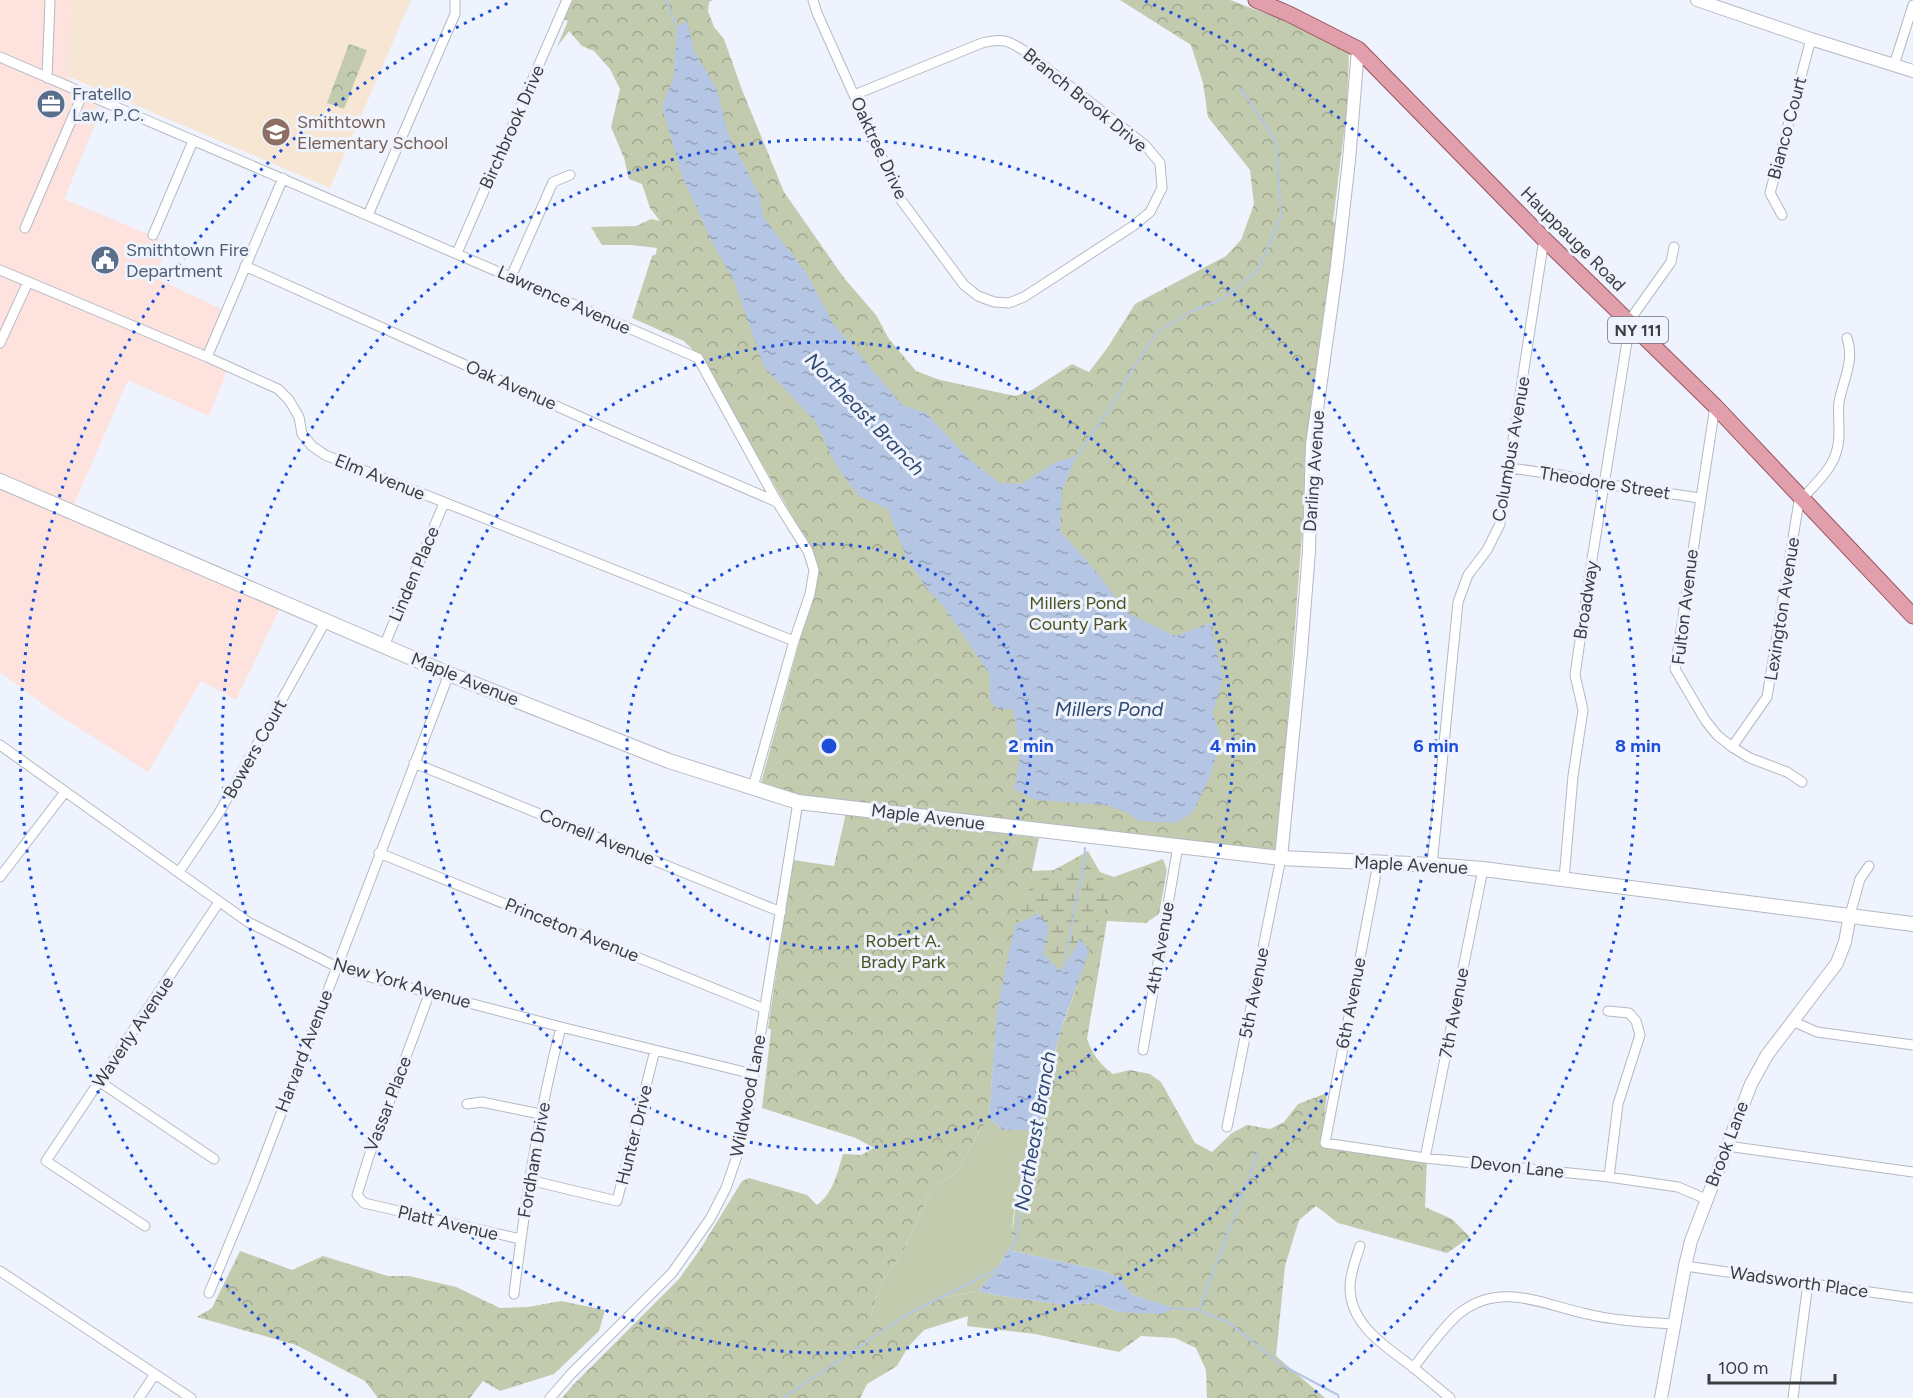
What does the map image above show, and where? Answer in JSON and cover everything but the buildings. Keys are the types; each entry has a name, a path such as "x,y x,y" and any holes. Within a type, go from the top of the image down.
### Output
{"main road":[{"name":"Hauppauge Road","path":"1256,0 1358,49 1544,239 1715,406 1913,616"},
{"name":"Maple Avenue","path":"0,481 449,674 669,761 798,802 1281,858 1483,868 1913,924"}],"street":[{"path":"47,78 50,0"},
{"path":"368,215 455,14 455,0"},
{"name":"Birchbrook Drive","path":"457,253 567,0"},
{"name":"Oaktree Drive","path":"813,0 901,200 964,285 978,296 994,302"},
{"path":"1697,0 1811,39 1913,70"},
{"path":"1894,65 1913,5"},
{"name":"Branch Brook Drive","path":"854,96 947,56 997,39 1013,43 1026,52 1145,145 1160,164 1162,188 1150,212 1133,226 1024,297 1009,303 994,302"},
{"name":"Bianco Court","path":"1782,215 1770,193 1811,39"},
{"name":"Darling Avenue","path":"1281,858 1307,573 1312,445 1337,266 1358,49"},
{"name":"Lawrence Avenue","path":"0,57 698,358 777,502 808,551 814,570 810,594 794,641 753,787"},
{"path":"25,228 83,93"},
{"path":"153,235 194,141"},
{"path":"511,277 553,182 570,174"},
{"path":"207,357 283,178"},
{"name":"Columbus Avenue","path":"1432,865 1458,602 1468,575 1487,550 1500,524 1544,239"},
{"path":"1629,322 1671,262 1674,247"},
{"name":"Oak Avenue","path":"245,266 777,502"},
{"name":"Elm Avenue","path":"0,270 278,389 290,400 298,417 302,434 312,446 325,455 794,641"},
{"path":"0,343 28,282"},
{"name":"Broadway","path":"1564,879 1573,776 1583,710 1575,675 1629,322"},
{"path":"1802,497 1821,477 1836,455 1839,440 1839,402 1850,360 1847,338"},
{"name":"Fulton Avenue","path":"1715,406 1675,669 1705,720 1717,735 1750,758 1787,772 1802,782"},
{"name":"Theodore Street","path":"1510,468 1700,498"},
{"name":"Lexington Avenue","path":"1732,747 1767,697 1802,497"},
{"name":"Linden Place","path":"384,646 444,503"},
{"name":"Bowers Court","path":"179,872 219,813 325,622"},
{"name":"Harvard Avenue","path":"209,1293 254,1184 449,674"},
{"name":"New York Avenue","path":"0,745 248,922 337,967 561,1027 753,1074"},
{"name":"Cornell Avenue","path":"414,764 781,912"},
{"path":"0,878 65,792"},
{"name":"Wildwood Lane","path":"550,1398 672,1273 710,1219 726,1188 738,1154 748,1112 798,802"},
{"name":"4th Avenue","path":"1143,1050 1178,846"},
{"name":"Princeton Avenue","path":"379,853 765,1009"},
{"name":"5th Avenue","path":"1227,1127 1281,858"},
{"name":"6th Avenue","path":"1325,1143 1378,863"},
{"path":"1850,915 1860,879 1869,866"},
{"name":"7th Avenue","path":"1425,1158 1483,868"},
{"name":"Waverly Avenue","path":"145,1226 46,1161 219,902"},
{"name":"Brook Lane","path":"1661,1398 1691,1241 1750,1084 1767,1054 1837,963 1845,942 1850,915"},
{"name":"Vassar Place","path":"376,1206 359,1200 357,1188 430,992"},
{"path":"1608,1011 1629,1013 1640,1035 1618,1104 1609,1177"},
{"path":"1792,1021 1817,1032 1913,1045"},
{"name":"Fordham Drive","path":"514,1294 520,1239 540,1114 561,1027"},
{"name":"Hunter Drive","path":"529,1180 617,1201 655,1050"},
{"path":"100,1082 214,1159"},
{"path":"467,1104 482,1102 540,1114"},
{"name":"Devon Lane","path":"1325,1143 1425,1158 1678,1186 1706,1199"},
{"path":"1727,1146 1913,1173"},
{"name":"Platt Avenue","path":"376,1206 520,1239"},
{"path":"1360,1246 1350,1288 1354,1311 1365,1328 1385,1347 1450,1398"},
{"name":"Wadsworth Place","path":"1685,1266 1913,1298"},
{"path":"0,1271 191,1398"},
{"path":"1793,1398 1808,1283"},
{"path":"1413,1368 1460,1312 1488,1297 1521,1296 1587,1314 1674,1324"},
{"path":"139,1398 155,1374"}],"shaded area":[{"path":"0,0 70,0 67,76 101,110 64,199 169,243 155,278 224,310 205,354 230,364 209,416 128,380 71,511 283,602 236,700 201,681 148,772 51,710 0,672"},
{"name":"Smithtown Elementary School","path":"70,0 411,0 330,188 67,76"}],"green space":[{"name":"Millers Pond County Park","path":"573,0 713,0 709,2 708,11 714,27 724,39 742,90 784,192 844,278 876,315 889,339 916,371 940,380 1015,396 1032,390 1072,364 1089,372 1135,304 1226,256 1241,240 1254,204 1250,170 1208,117 1203,83 1191,45 1120,0 1230,0 1280,19 1349,52 1347,108 1333,221 1336,223 1309,444 1280,821 1275,851 801,797 761,783 819,570 811,549 703,360 684,341 632,318 652,256 656,254 657,248 602,245 591,227 636,226 651,219 660,221 650,208 642,184 629,179 624,158 611,127 620,89 610,69 594,51 582,46 569,31 557,47 568,21 564,19"},
{"path":"349,44 367,50 344,109 327,103"},
{"name":"Robert A. Brady Park","path":"846,813 1039,838 1032,871 1054,870 1088,851 1100,872 1114,877 1163,859 1167,870 1159,914 1146,923 1107,921 1087,1039 1100,1062 1113,1074 1130,1070 1150,1074 1161,1082 1195,1143 1212,1152 1232,1133 1247,1125 1270,1129 1284,1122 1298,1104 1327,1093 1321,1147 1427,1161 1425,1207 1452,1219 1470,1237 1447,1253 1338,1223 1316,1206 1299,1220 1285,1266 1276,1356 1325,1398 1207,1398 1206,1370 1196,1348 1175,1338 1141,1336 1119,1352 1035,1334 967,1326 968,1316 924,1330 908,1347 897,1366 867,1384 860,1398 562,1398 679,1279 742,1181 749,1178 807,1195 817,1205 831,1189 843,1154 861,1155 874,1148 856,1138 762,1108 771,1030 768,1028 793,860 834,866","holes":["1079,983 1058,1040 1041,1120 1037,1130 1031,1130 1028,1160 1016,1191 1014,1220 1008,1250 1104,1271 1118,1277 1133,1295 1173,1308 1118,1312 1096,1303 1059,1304 978,1291 938,1299 917,1313 896,1332 871,1317 879,1287 906,1246 931,1189 955,1174 989,1118 995,1040"]},
{"path":"1084,863 1101,876 1112,891 1110,903 1100,916 1056,1047 1015,925 1019,900 1037,882 1047,876"},
{"path":"989,1118 1003,1130 1031,1130 1028,1160 1016,1192 1008,1250 997,1270 978,1291 938,1299 917,1313 896,1333 871,1317 879,1287 906,1246 931,1189 955,1174"},
{"path":"240,1251 292,1270 323,1256 388,1276 409,1276 456,1287 500,1308 528,1307 561,1301 605,1310 599,1331 554,1374 500,1391 483,1381 470,1398 378,1398 365,1381 296,1345 197,1317 212,1308"}],"water":[{"name":"Millers Pond","path":"687,21 694,51 717,89 728,134 759,194 764,218 806,272 833,323 902,405 926,413 968,458 1000,483 1021,484 1056,462 1076,456 1062,491 1060,531 1095,570 1127,613 1176,636 1210,623 1223,677 1213,713 1221,740 1209,779 1192,813 1176,823 1139,821 1126,812 1106,805 1035,800 1014,789 1020,757 1012,709 998,709 990,701 990,674 907,559 888,509 859,496 837,467 815,421 764,367 734,281 713,244 682,176 662,107 674,76 677,27"},
{"path":"1039,913 1049,928 1043,954 1062,972 1080,938 1089,950 1059,1035 1044,1110 1037,1130 1003,1130 989,1118 997,1010 1015,925"},
{"path":"1008,1250 1104,1271 1118,1277 1133,1295 1174,1308 1162,1314 1118,1312 1096,1303 1059,1304 978,1291 997,1270"}],"waterway":[{"name":"Northeast Branch","path":"666,0 677,28"},
{"path":"1076,457 1113,404 1157,332 1194,310 1218,301 1240,286 1259,268 1281,217 1276,141 1241,89"},
{"name":"Northeast Branch","path":"1062,975 1085,848"},
{"name":"Northeast Branch","path":"1010,1250 1017,1238 1021,1191 1031,1157 1034,1128"},
{"path":"1172,1308 1199,1310 1258,1153"},
{"name":"Northeast Branch","path":"783,1398 903,1317 999,1268"},
{"path":"1199,1310 1231,1324 1280,1364 1338,1395 1339,1398"}],"place":[{"name":"Fratello Law, P.C.","path":"51,104"},
{"name":"Smithtown Elementary School","path":"276,132"},
{"name":"Smithtown Fire Department","path":"105,260"}]}
